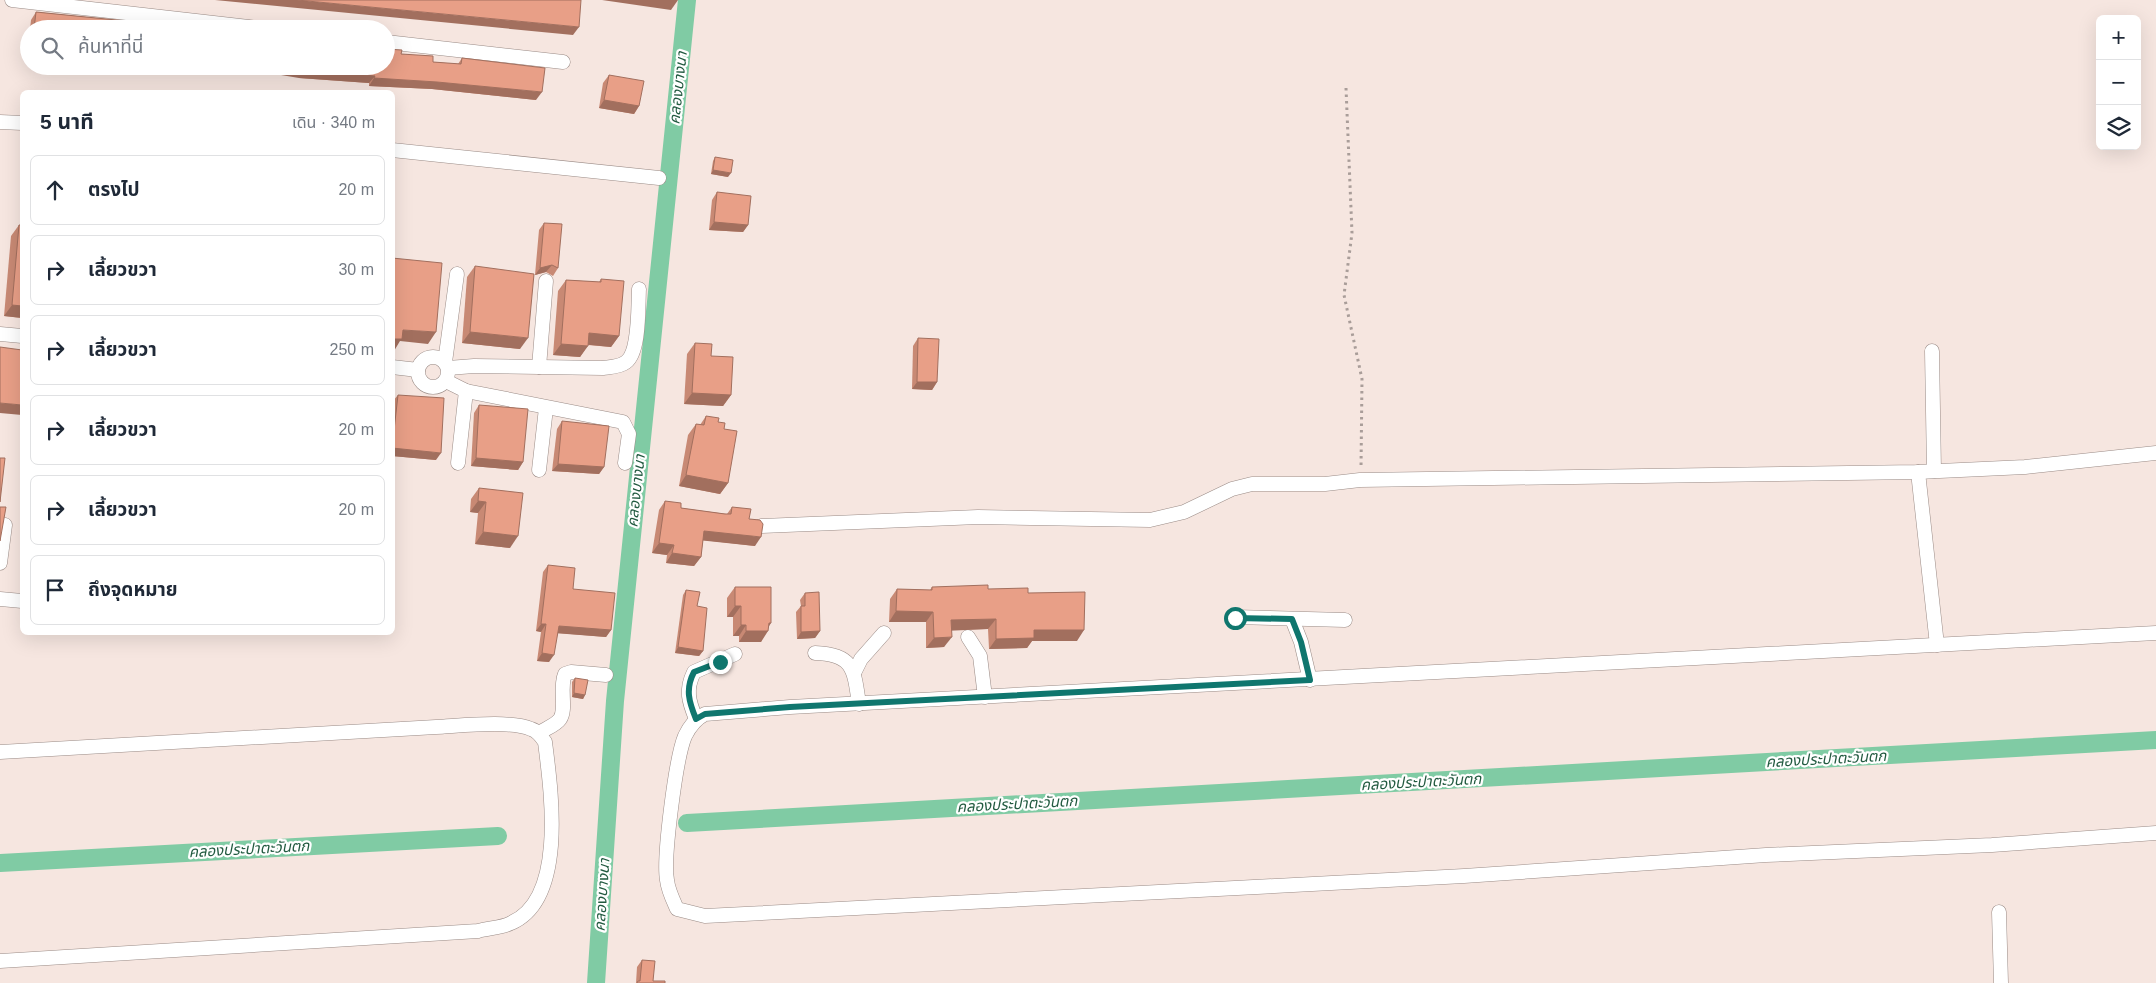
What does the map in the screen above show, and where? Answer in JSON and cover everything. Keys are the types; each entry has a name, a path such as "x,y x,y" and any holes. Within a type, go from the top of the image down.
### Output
{"street":[{"path":"12,0 188,20"},
{"path":"395,43 563,62"},
{"path":"0,122 20,123"},
{"path":"395,150 538,167 659,178"},
{"path":"418,370 422,383 428,387 441,386 446,370 458,274"},
{"path":"538,367 546,282"},
{"path":"446,370 538,367 603,368 626,362 633,354 639,289"},
{"path":"0,334 20,336"},
{"path":"1932,351 1934,471"},
{"path":"418,370 426,359 439,358 446,370 466,391 623,422 629,434 625,463"},
{"path":"395,367 418,370"},
{"path":"458,463 466,391"},
{"path":"539,470 546,408"},
{"path":"761,526 978,517 1150,520 1184,512 1232,489 1252,484 1325,484 1360,480 1918,472 2025,467 2156,453"},
{"path":"1918,472 1937,645"},
{"path":"0,564 5,525"},
{"path":"0,599 20,601"},
{"path":"1235,618 1345,620"},
{"path":"1292,619 1301,642 1310,680"},
{"path":"854,673 861,659 884,633"},
{"path":"2156,633 705,714 696,719 685,737 680,752 665,861 666,880 677,909 704,916 1464,876 1766,855 1992,845 2156,833"},
{"path":"968,637 980,656 985,697"},
{"path":"815,652 840,656 848,662 854,673 859,704"},
{"path":"696,719 690,704 688,690 694,672 735,654"},
{"path":"539,733 560,719 562,710 562,682 565,674 571,672 606,675"},
{"path":"0,752 436,727 512,726 530,728 539,733 545,742 551,811 550,857 544,886 538,900 525,914 512,923 478,931 0,960"},
{"path":"2000,912 2001,983"}],"path":[{"path":"1346,88 1352,233 1344,295 1362,379 1360,480"}],"building":[{"path":"297,0 581,0 579,27"},
{"path":"36,12 116,20 35,20"},
{"path":"395,50 402,50 401,54 433,56 433,62 461,64 462,58 545,68 542,92 374,78 375,76 363,75 395,75"},
{"path":"609,75 644,81 639,106 604,100"},
{"path":"715,157 733,160 731,173 713,170"},
{"path":"717,192 751,196 748,225 714,222"},
{"path":"544,223 562,224 558,268 552,265 540,268"},
{"path":"19,225 20,225 20,306 12,305"},
{"path":"395,258 442,263 436,332 403,330 402,339 395,339"},
{"path":"475,266 534,274 528,338 470,332"},
{"path":"601,279 624,281 619,336 589,333 588,346 561,344 566,280 601,282"},
{"path":"918,338 939,339 937,382 917,382"},
{"path":"695,343 712,344 711,356 733,357 731,395 692,393"},
{"path":"0,347 20,350 20,405 0,403"},
{"path":"398,395 444,398 441,453 395,448 395,422"},
{"path":"479,405 528,409 523,462 476,458"},
{"path":"706,416 719,418 718,422 725,423 724,429 737,431 728,483 686,475 696,424 704,425"},
{"path":"562,421 609,426 604,467 558,464"},
{"path":"0,458 5,458 0,502"},
{"path":"479,488 523,493 518,536 483,532 486,502 478,501"},
{"path":"665,501 681,503 681,508 725,514 731,514 732,507 751,509 749,519 760,520 763,524 761,537 704,531 701,557 672,553 674,545 659,543"},
{"path":"0,507 6,507 0,541"},
{"path":"548,565 575,568 573,589 615,593 611,630 559,626 554,655 542,653 546,624 541,624"},
{"path":"988,585 988,589 1028,588 1028,593 1085,592 1084,630 1034,630 1034,638 996,639 996,619 951,620 952,637 934,638 933,612 896,611 897,589 932,590 932,587"},
{"path":"735,587 771,587 771,623 769,623 768,631 746,631 746,625 741,625 741,606 735,606"},
{"path":"686,590 700,592 697,606 707,608 703,651 678,647"},
{"path":"819,592 820,631 801,632 801,606 805,606 805,593"},
{"path":"575,678 588,680 585,695 574,693"},
{"path":"642,960 655,961 653,981 665,981 665,983 637,983 640,981"}],"waterway":[{"name":"คลองบางนา","path":"596,983 615,701 687,0"},
{"name":"คลองประปาตะวันตก","path":"687,823 2156,740"},
{"name":"คลองประปาตะวันตก","path":"0,863 498,836"}],"route":[{"path":"720,662 694,672 690,680 688,690 690,704 696,719 705,714 790,707 1310,680 1301,642 1292,619 1235,618"}]}
